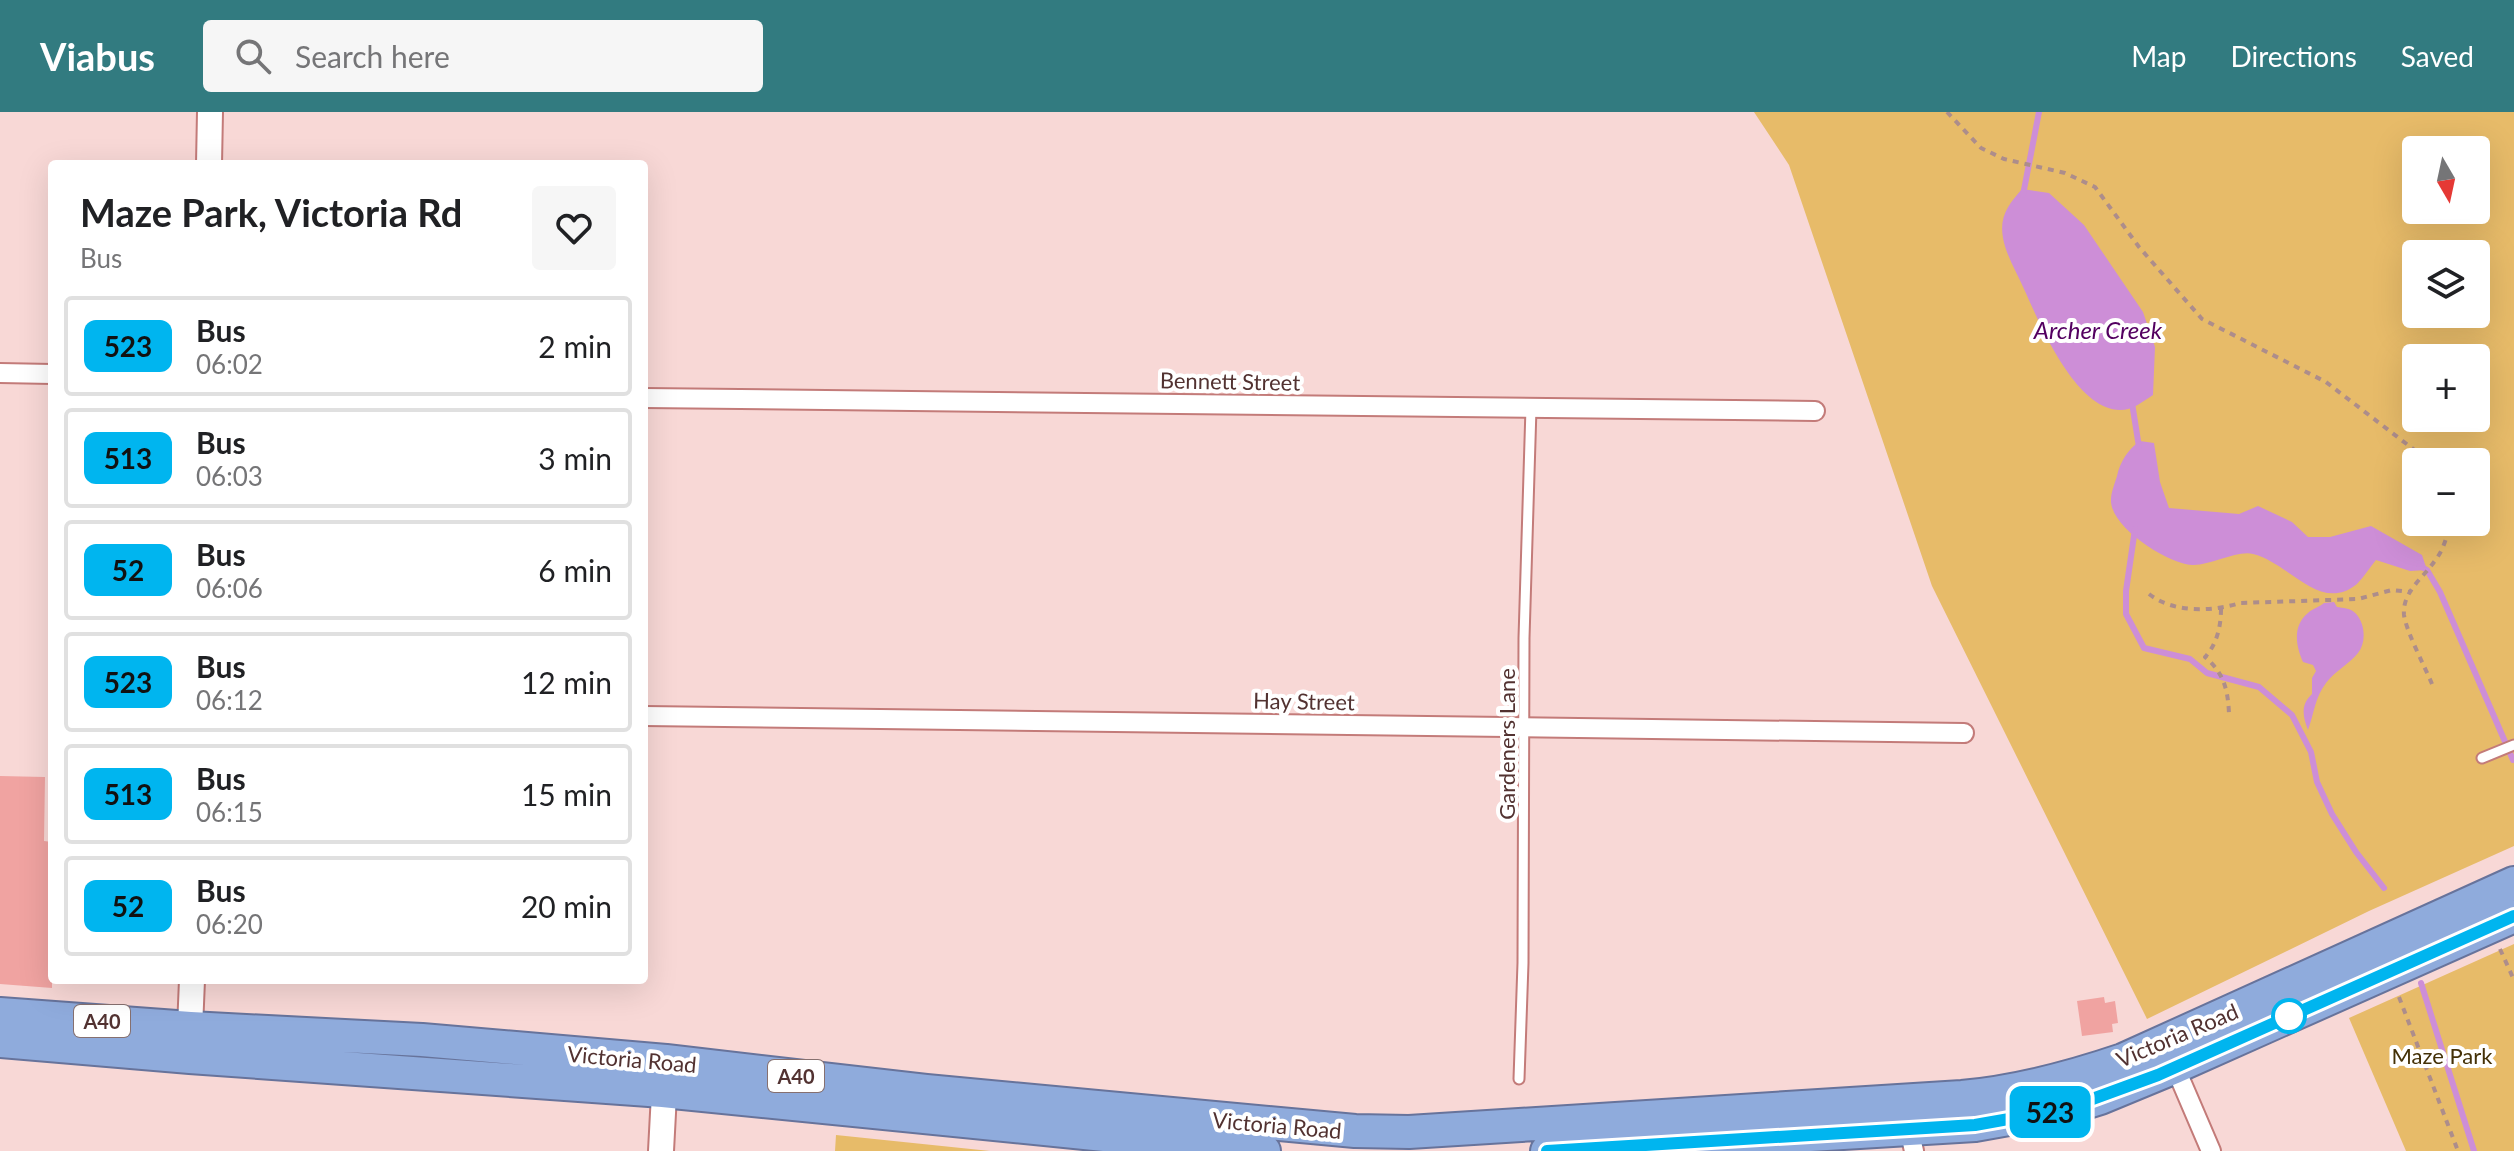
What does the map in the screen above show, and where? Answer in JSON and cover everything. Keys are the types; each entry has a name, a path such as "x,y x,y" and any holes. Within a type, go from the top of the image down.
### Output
{"highway":[{"name":"Victoria Road","path":"664,1076 926,1091 1355,1131 1409,1132 1995,1094 2083,1074 2123,1060 2514,883"},
{"name":"Victoria Road","path":"1547,1151 1912,1140 2065,1109 2175,1067 2514,916"},
{"name":"Victoria Road","path":"0,1014 190,1043"},
{"name":"Victoria Road","path":"0,1041 190,1043 422,1040 1077,1137 1264,1151"}],"street":[{"path":"209,160 210,112"},
{"path":"0,373 48,374"},
{"name":"Bennett Street","path":"648,398 1815,411"},
{"name":"Hay Street","path":"648,716 1964,733"},
{"path":"190,1043 192,984"},
{"path":"2175,1067 2211,1151"},
{"path":"661,1151 664,1076"}],"lane":[{"name":"Gardeners Lane","path":"1519,1079 1531,408"},
{"path":"2485,757 2514,745"}],"path":[{"path":"1947,112 1981,148 2004,159 2065,173 2095,187 2139,247 2202,319 2326,382 2412,448"},
{"path":"2432,684 2404,616 2410,592 2436,560 2447,536"},
{"path":"2149,594 2159,602 2182,608 2221,609 2240,603 2358,599 2392,590 2410,592"},
{"path":"2221,609 2221,622 2213,649 2205,657 2219,670 2227,692 2229,714"},
{"path":"2497,943 2514,980"},
{"path":"2396,990 2458,1151"}],"green space":[{"path":"1754,112 2514,112 2514,846 2369,911 2147,1019 1932,586 1789,165"},
{"name":"Maze Park","path":"2514,944 2514,1151 2406,1151 2349,1018"},
{"path":"836,1135 990,1151 835,1151"}],"water":[{"name":"Archer Creek","path":"2022,189 2049,193 2084,225 2143,312 2155,347 2153,395 2137,405 2120,410 2104,406 2088,396 2074,381 2050,342 2012,264 2003,238 2004,217"},
{"path":"2140,441 2154,443 2160,482 2169,508 2239,514 2258,506 2292,522 2308,537 2330,537 2371,526 2422,555 2427,570 2410,571 2376,560 2357,584 2343,592 2330,593 2305,584 2267,559 2253,554 2239,554 2199,565 2169,558 2130,532 2113,511 2111,500 2120,466 2128,452"},
{"path":"2334,602 2337,607 2358,616 2363,643 2358,653 2322,688 2308,730 2304,707 2312,694 2312,678 2316,671 2313,665 2303,662 2297,643 2299,624 2310,611 2324,603"}],"building":[{"path":"0,776 45,777 48,984 52,984 52,988 0,984"},
{"path":"2104,997 2105,1003 2115,1001 2118,1023 2112,1024 2113,1032 2082,1036 2077,1001"}],"waterway":[{"name":"Archer Creek","path":"2023,195 2039,112"},
{"name":"Archer Creek","path":"2132,403 2139,447"},
{"name":"Archer Creek","path":"2135,529 2126,591 2126,614 2144,648 2190,659 2207,673 2259,687 2292,715 2311,752 2317,782 2332,814 2384,888"},
{"name":"Archer Creek","path":"2420,566 2427,570 2440,592 2513,760"},
{"name":"Archer Creek","path":"2421,983 2474,1151"}],"bus line":[{"name":"523","path":"1547,1151 1975,1125 2065,1109 2158,1075 2514,916"}]}
